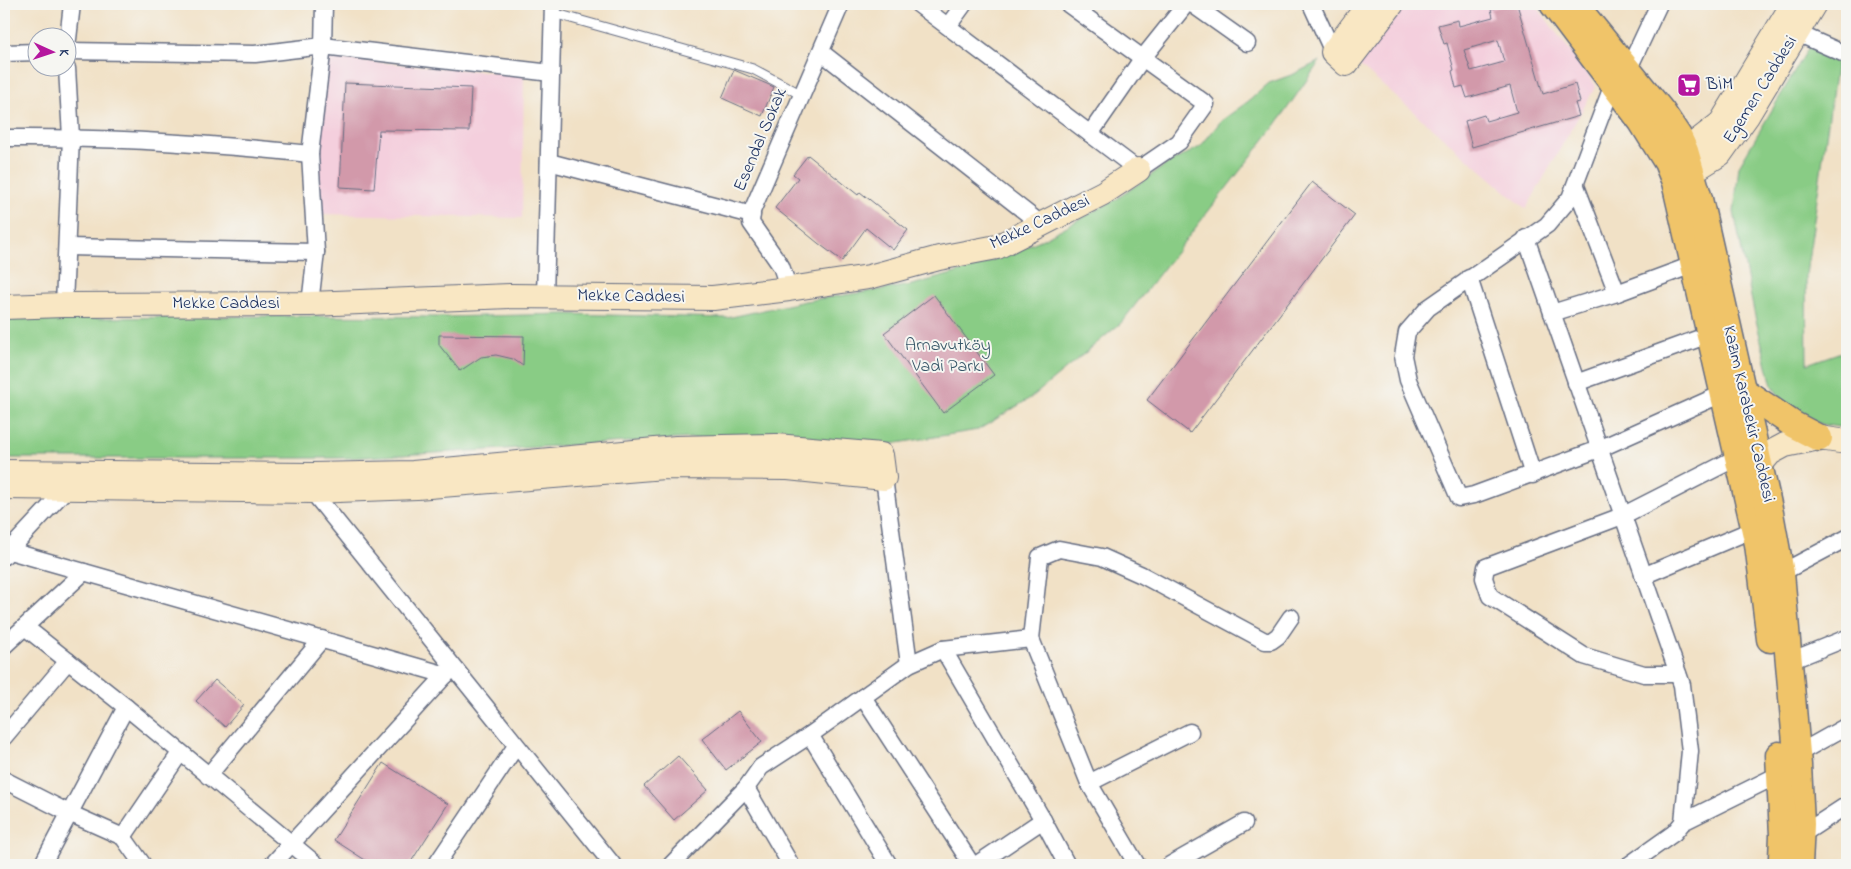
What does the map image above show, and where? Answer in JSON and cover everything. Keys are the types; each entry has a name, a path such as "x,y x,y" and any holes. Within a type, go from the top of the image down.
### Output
{"main road":[{"name":"Kazım Karabekir Caddesi","path":"1552,4 1621,77"},
{"name":"Kazım Karabekir Caddesi","path":"1574,4 1621,77 1656,142 1683,165 1699,199 1733,391 1749,461 1781,573 1797,754 1801,835 1799,865"},
{"name":"Kazım Karabekir Caddesi","path":"1683,165 1682,206 1710,334 1733,391"},
{"path":"1733,391 1819,438"},
{"name":"Kazım Karabekir Caddesi","path":"1749,461 1754,529 1769,630 1780,774 1783,835 1781,865"}],"street":[{"path":"69,28 72,4"},
{"path":"310,304 316,252 310,154 323,46 324,4"},
{"name":"Esendal Sokak","path":"789,289 781,266 751,223 752,215 841,4"},
{"path":"918,4 1138,170"},
{"path":"948,26 964,4"},
{"path":"1068,4 1142,59"},
{"path":"1090,134 1142,59 1186,4"},
{"path":"1192,4 1246,43"},
{"path":"1311,4 1340,58"},
{"path":"1340,58 1369,4"},
{"path":"1340,58 1392,4"},
{"path":"1660,4 1621,77 1570,198 1547,225 1428,308 1407,332 1403,356 1408,380 1459,498 1474,495 1533,475 1599,450 1733,391"},
{"name":"Egemen Caddesi","path":"1683,165 1721,123 1793,4"},
{"name":"Egemen Caddesi","path":"1683,165 1720,154 1747,116 1814,4"},
{"path":"545,296 553,8"},
{"path":"1797,33 1847,55"},
{"path":"78,50 255,54 323,46 551,73"},
{"path":"4,53 28,52"},
{"path":"821,52 1041,224"},
{"name":"Mekke Caddesi","path":"4,307 310,304 510,296 713,298 869,277 939,258 997,247 1103,194 1179,142 1206,104 1142,59"},
{"path":"64,305 71,138 68,78"},
{"path":"4,138 71,138 268,149 310,154"},
{"path":"549,162 752,215"},
{"path":"1576,186 1618,293"},
{"path":"1526,238 1682,685 1690,751 1683,822"},
{"path":"67,247 316,252"},
{"path":"1552,313 1618,293 1695,264"},
{"path":"1469,278 1533,475"},
{"path":"1576,383 1710,334"},
{"path":"1678,674 1644,674 1584,656 1490,596 1484,578 1486,567 1622,516 1785,445 1819,438 1847,442"},
{"path":"4,487 312,483 676,448 776,446 883,466 909,664"},
{"path":"4,472 312,483"},
{"path":"312,483 450,671 516,746 613,865"},
{"path":"68,487 7,554 84,572 322,639 450,671"},
{"path":"1643,576 1754,529"},
{"path":"1781,573 1847,538"},
{"path":"1137,865 1089,783 1031,639 1040,557 1059,549 1102,557 1142,574 1265,640 1271,641 1278,636 1291,617"},
{"path":"4,646 84,572"},
{"path":"25,627 126,707 317,865"},
{"path":"1790,661 1847,638"},
{"path":"208,776 322,639"},
{"path":"671,865 746,788 761,767 810,735 909,664 943,649 1031,639"},
{"path":"943,649 1043,820 1067,865"},
{"path":"4,737 68,661"},
{"path":"272,865 450,671"},
{"path":"863,697 972,865"},
{"path":"42,865 126,707"},
{"path":"1797,754 1847,726"},
{"path":"1089,783 1190,732"},
{"path":"810,735 889,865"},
{"path":"436,865 516,746"},
{"path":"123,837 180,753"},
{"path":"1629,865 1674,833 1683,822 1780,774"},
{"path":"4,780 123,837 143,865"},
{"path":"746,788 791,865"},
{"path":"1801,835 1847,805"},
{"path":"976,865 1043,820"},
{"path":"1170,865 1244,823"}],"lane":[{"path":"553,8 753,69 802,95"}],"shaded area":[{"path":"1407,4 1535,4 1596,86 1526,209 1359,65"},
{"path":"318,57 524,75 522,218 318,214"}],"green space":[{"path":"1809,47 1837,61 1806,275 1807,364 1847,350 1847,428 1825,425 1805,419 1785,404 1772,386 1754,312 1734,212 1739,166"},
{"name":"Arnavutköy Vadi Parkı","path":"1320,61 1275,126 1121,323 1032,397 978,430 885,445 730,436 348,458 4,458 4,319 281,316 442,317 566,314 727,318 805,301 912,285 974,268 1043,239 1115,200 1167,164 1200,147 1221,121 1250,100 1269,83 1294,74"}],"building":[{"path":"1509,4 1517,4 1543,94 1575,84 1580,102 1575,103 1579,116 1472,147 1465,121 1484,115 1486,121 1517,112 1510,86 1467,98 1463,86 1456,88 1452,71 1454,70 1447,43 1444,44 1438,25 1458,20 1459,26 1493,17 1491,9","holes":["1498,40 1504,62 1471,71 1464,50"]},
{"path":"734,70 774,87 762,116 722,98"},
{"path":"345,83 471,88 469,131 379,130 374,189 340,187"},
{"path":"808,155 858,195 860,192 908,230 893,250 866,228 842,261 775,208 798,178 793,174"},
{"path":"1312,182 1355,215 1190,433 1147,400"},
{"path":"934,295 994,375 943,413 884,333"},
{"path":"439,335 524,336 523,366 513,359 496,355 481,357 460,371 439,345"},
{"path":"215,680 244,705 225,727 196,701"},
{"path":"738,711 762,742 726,770 702,739"},
{"path":"678,756 708,790 674,820 644,786"},
{"path":"383,763 448,804 409,865 373,865 334,840"}],"place":[{"name":"BİM","path":"1689,85"}]}
